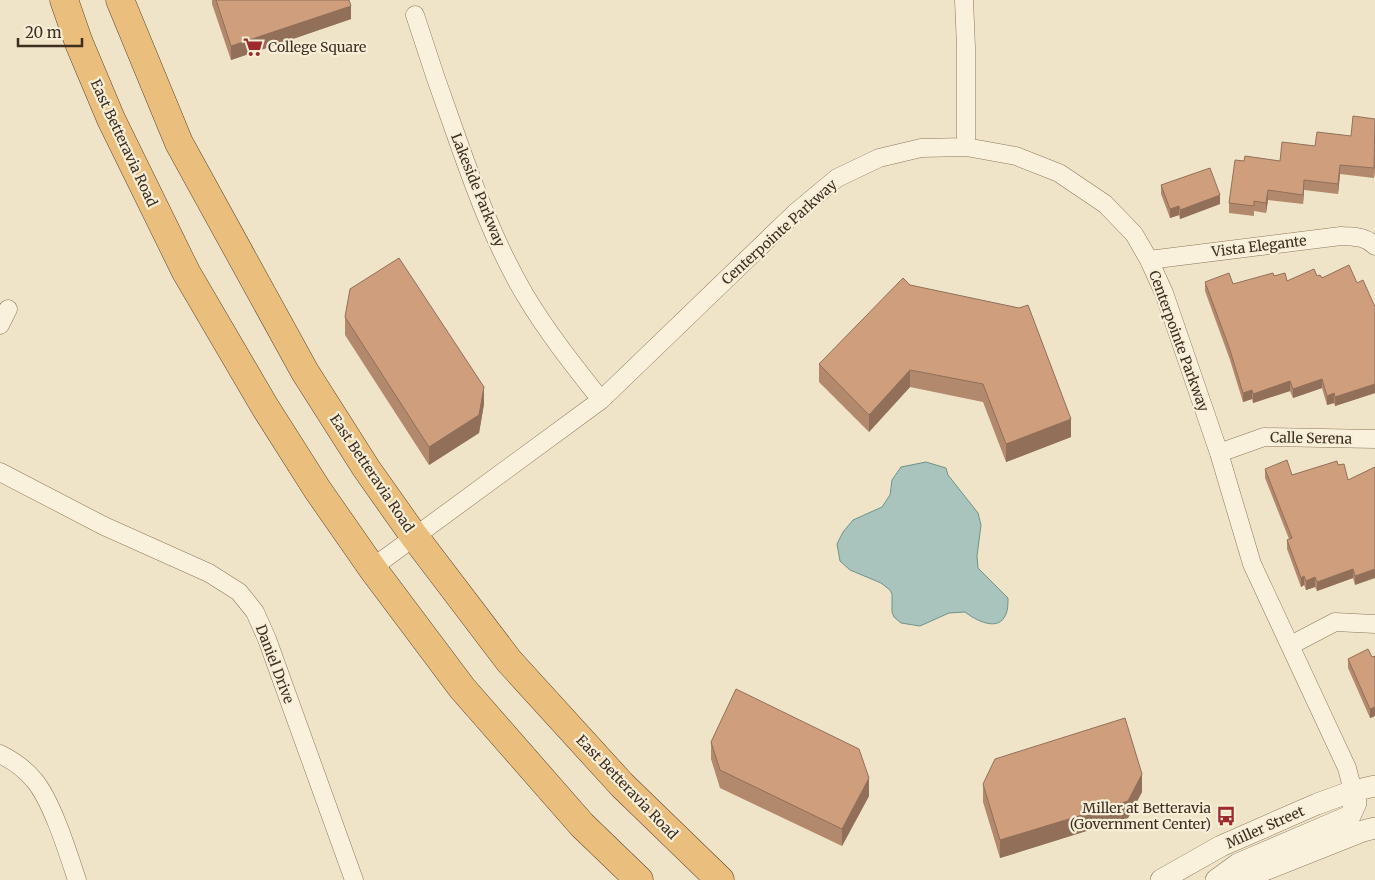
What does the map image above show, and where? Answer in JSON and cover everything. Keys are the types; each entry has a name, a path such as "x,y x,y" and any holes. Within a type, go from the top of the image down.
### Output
{"highway":[{"name":"East Betteravia Road","path":"64,0 79,43 111,119 186,272 265,407 317,489 372,568 462,688 582,825 639,880"},
{"name":"East Betteravia Road","path":"120,0 179,143 305,372 366,468 414,536 509,661 622,785 720,880"}],"street":[{"path":"964,0 966,147"},
{"name":"Lakeside Parkway","path":"415,15 478,199 497,242 525,295 562,350 601,400"},
{"name":"Centerpointe Parkway","path":"372,568 601,400 795,214 837,178 879,158 921,148 966,147 1016,156 1059,173 1105,204 1134,234 1150,260 1164,293 1219,454 1252,564 1347,768 1353,791"},
{"name":"Vista Elegante","path":"1150,260 1341,236 1362,237 1372,243"},
{"name":"Calle Serena","path":"1219,454 1264,437 1375,439"},
{"name":"Daniel Drive","path":"0,472 104,526 209,573 239,592 255,612 267,639 354,880"},
{"path":"1291,645 1335,622 1375,624"},
{"path":"0,754 11,760 34,780 50,808 77,880"},
{"name":"Miller Street","path":"1161,880 1221,846 1317,804 1353,791 1375,786"},
{"path":"1216,880 1238,864 1350,816 1356,803 1353,791"},
{"path":"1244,880 1257,873 1375,828"}],"water":[{"path":"926,462 946,468 948,475 978,513 981,525 977,556 978,568 1008,598 1007,612 1003,620 998,623 993,624 981,621 965,612 949,613 920,626 901,623 894,617 892,612 892,594 890,590 881,583 850,570 840,561 837,544 843,532 853,520 882,507 890,495 892,480 901,467"}],"building":[{"path":"216,0 349,0 351,6 231,46"},
{"path":"1353,116 1375,119 1374,168 1340,165 1338,184 1304,180 1303,195 1268,190 1266,203 1254,201 1254,206 1229,203 1235,160 1244,161 1245,156 1280,161 1282,142 1315,146 1317,132 1351,136"},
{"path":"1210,168 1220,195 1180,210 1179,206 1170,209 1161,185"},
{"path":"399,258 484,387 479,415 429,447 345,317 350,289"},
{"path":"1349,265 1357,283 1363,280 1375,307 1375,384 1335,397 1334,393 1327,396 1322,379 1293,389 1290,381 1253,394 1252,390 1243,393 1230,350 1205,282 1229,273 1233,284 1273,273 1274,276 1285,273 1287,281 1314,269 1317,276 1320,275 1322,278"},
{"path":"903,278 910,285 1019,308 1028,305 1071,419 1006,444 983,384 910,370 869,415 819,364"},
{"path":"1287,460 1292,475 1337,461 1338,465 1344,464 1348,480 1375,467 1375,569 1355,576 1353,569 1317,582 1315,577 1306,581 1304,576 1301,578 1287,540 1292,538 1265,469"},
{"path":"1368,649 1372,657 1375,656 1375,707 1370,709 1348,659"},
{"path":"736,689 859,749 869,778 842,829 720,770 711,742"},
{"path":"1125,718 1142,774 1128,801 1000,840 983,784 995,759"}],"place":[{"name":"College Square","path":"253,47"},
{"name":"Miller at Betteravia (Government Center)","path":"1226,816"}]}
